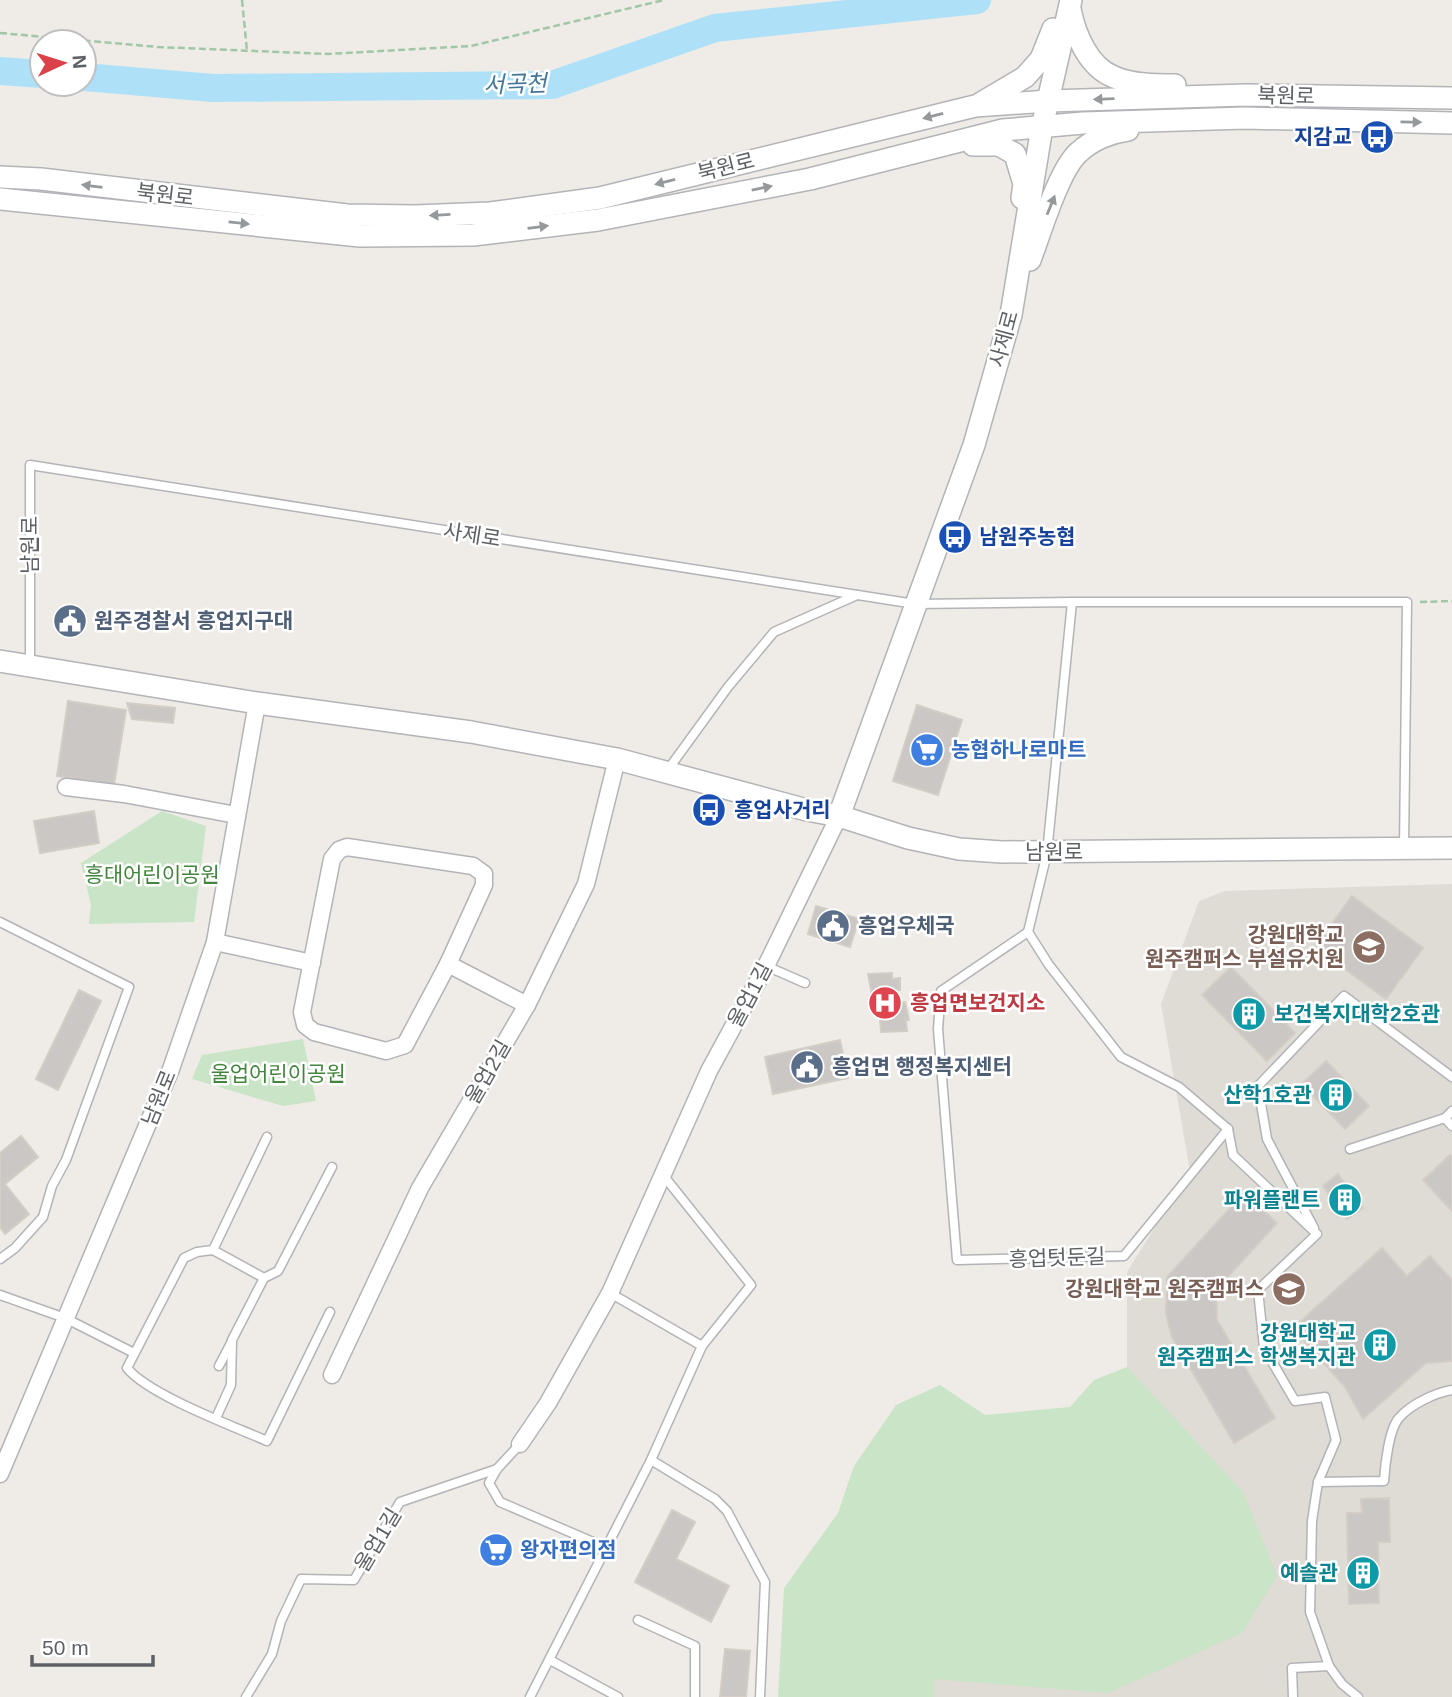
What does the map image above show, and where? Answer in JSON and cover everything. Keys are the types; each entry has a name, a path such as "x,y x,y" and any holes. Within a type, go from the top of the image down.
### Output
{"street":[{"path":"1070,4 1079,38 1088,55 1115,78 1155,85 1224,87 1246,95"},
{"path":"975,106 1025,77 1041,59 1055,26 1070,4"},
{"name":"사제로","path":"839,816 974,445 1011,315 1042,127 1070,4"},
{"name":"북원로","path":"0,177 41,179 347,215 490,213 600,198 975,106 1246,95 1452,98"},
{"path":"1011,315 1060,182 1078,152 1113,131 1227,123 1245,118"},
{"name":"북원로","path":"0,199 360,236 473,235 597,220 810,179 1003,130 1245,118 1452,123"},
{"path":"895,158 982,143 999,145 1015,154 1024,184 1011,315"},
{"name":"남원로","path":"0,661 257,703 471,732 617,759 807,810 839,816 908,838 959,849 1047,853 1452,848"},
{"name":"남원로","path":"0,1474 171,1069 215,942 257,703"},
{"name":"울업2길","path":"332,1375 420,1188 527,1005 586,884 617,759"},
{"path":"66,787 124,794 236,815"},
{"name":"울업1길","path":"520,1444 548,1403 610,1293 709,1071 766,967 839,816"},
{"path":"347,847 473,866 484,874 484,885 448,964 405,1045 386,1051 314,1032 305,1025 302,1012 332,859 339,850 347,847"},
{"path":"215,942 312,963"},
{"path":"448,964 527,1005"}],"lane":[{"name":"사제로","path":"30,465 915,604"},
{"name":"남원로","path":"30,465 30,667"},
{"path":"667,771 728,687 774,632 857,595"},
{"path":"1072,602 1047,853 1028,932 1049,965 1121,1057 1179,1087 1228,1129 1233,1155 1317,1234"},
{"path":"915,604 1407,602 1404,848"},
{"path":"0,922 129,987 66,1160 52,1186 43,1217 15,1248 0,1259"},
{"name":"흥업텃둔길","path":"1028,932 941,990 938,1029 957,1260 1124,1256 1228,1129"},
{"path":"766,967 805,983"},
{"path":"1317,1234 1267,1139 1258,1086 1344,996 1452,1077"},
{"path":"1350,1149 1448,1114 1452,1126"},
{"path":"213,1250 267,1137"},
{"path":"219,1366 264,1278 278,1271 332,1167"},
{"path":"530,1697 651,1460 702,1346 751,1285 663,1175"},
{"path":"1317,1234 1258,1290 1264,1348 1295,1401 1325,1397 1336,1440 1318,1482 1312,1521 1310,1612 1329,1666 1342,1684 1358,1697"},
{"path":"264,1278 213,1250 197,1252 184,1258 127,1368 134,1376 166,1395 267,1441 330,1312"},
{"path":"610,1293 702,1346"},
{"path":"0,1295 65,1318 134,1353"},
{"path":"216,1418 231,1385 232,1340"},
{"path":"1318,1482 1384,1481 1385,1457 1398,1419 1435,1393 1452,1390"},
{"name":"울업1길","path":"246,1697 272,1654 281,1621 301,1580 354,1580 400,1502 497,1469 520,1444"},
{"path":"651,1460 715,1499 727,1511 765,1583 760,1697"},
{"path":"497,1469 489,1483 499,1502 607,1548"},
{"path":"638,1620 695,1646 695,1697"},
{"path":"550,1660 618,1697"},
{"path":"1293,1697 1292,1668 1329,1666"}],"path":[{"path":"242,0 247,51"},
{"path":"0,33 158,47 328,54 471,46 663,0"},
{"path":"1407,602 1452,601"}],"shaded area":[{"name":"강원대학교 원주캠퍼스","path":"1452,884 1452,1697 934,1697 933,1679 1127,1367 1127,1272 1190,1171 1161,1004 1199,901 1225,891"}],"green space":[{"name":"흥대어린이공원","path":"162,811 206,826 194,922 89,924 91,905 81,863"},
{"name":"울업어린이공원","path":"303,1039 316,1101 283,1106 192,1079 202,1055"},
{"path":"1127,1367 1243,1492 1277,1576 1242,1633 1108,1693 934,1679 934,1697 778,1697 784,1588 838,1513 854,1466 896,1405 940,1385 985,1415 1070,1407 1094,1380"}],"building":[{"path":"68,701 126,710 114,785 57,776"},
{"path":"127,703 175,708 173,723 132,719"},
{"name":"농협하나로마트","path":"917,705 962,720 938,795 893,781"},
{"path":"94,811 99,843 40,853 34,821"},
{"name":"강원대학교 원주캠퍼스 부설유치원","path":"1352,896 1423,948 1386,999 1315,947"},
{"name":"흥업우체국","path":"816,906 859,919 850,947 808,934"},
{"name":"보건복지대학2호관","path":"1231,967 1295,1033 1267,1061 1202,995"},
{"name":"흥업면보건지소","path":"892,973 892,979 900,978 900,990 895,990 896,1003 905,1002 909,1020 906,1020 907,1031 881,1032 879,1005 874,1005 868,974"},
{"path":"79,990 101,1001 58,1090 36,1079"},
{"name":"흥업면 행정복지센터","path":"840,1040 848,1078 773,1094 765,1057"},
{"name":"산학1호관","path":"1326,1061 1369,1106 1345,1129 1302,1084"},
{"path":"21,1136 38,1157 5,1184 29,1214 5,1234 0,1227 0,1153"},
{"path":"1450,1155 1452,1157 1452,1211 1423,1180"},
{"name":"파워플랜트","path":"1338,1174 1363,1208 1347,1219 1323,1186"},
{"path":"1244,1193 1277,1223 1216,1290 1217,1320 1275,1418 1234,1443 1172,1337 1166,1314 1167,1277"},
{"name":"강원대학교 원주캠퍼스 학생복지관","path":"1382,1248 1407,1276 1430,1256 1452,1280 1452,1361 1426,1363 1363,1419 1345,1387 1293,1328"},
{"name":"예솔관","path":"1389,1498 1390,1542 1378,1542 1379,1603 1349,1604 1347,1513 1362,1513 1361,1499"},
{"path":"672,1510 695,1522 676,1559 729,1586 711,1622 635,1582"},
{"path":"725,1649 750,1651 746,1697 720,1697"}],"waterway":[{"name":"서곡천","path":"98,78 213,88 552,85 715,28 977,0"},
{"name":"서곡천","path":"0,71 28,73"}],"place":[{"name":"지감교","path":"1377,137"},
{"name":"남원주농협","path":"955,537"},
{"name":"원주경찰서 흥업지구대","path":"70,621"},
{"name":"농협하나로마트","path":"927,750"},
{"name":"흥업사거리","path":"709,810"},
{"name":"흥업우체국","path":"833,926"},
{"name":"강원대학교 원주캠퍼스 부설유치원","path":"1369,947"},
{"name":"흥업면보건지소","path":"885,1003"},
{"name":"보건복지대학2호관","path":"1249,1014"},
{"name":"흥업면 행정복지센터","path":"807,1067"},
{"name":"산학1호관","path":"1336,1095"},
{"name":"파워플랜트","path":"1345,1200"},
{"name":"강원대학교 원주캠퍼스","path":"1289,1289"},
{"name":"강원대학교 원주캠퍼스 학생복지관","path":"1380,1345"},
{"name":"왕자편의점","path":"496,1550"},
{"name":"예솔관","path":"1363,1573"}]}
